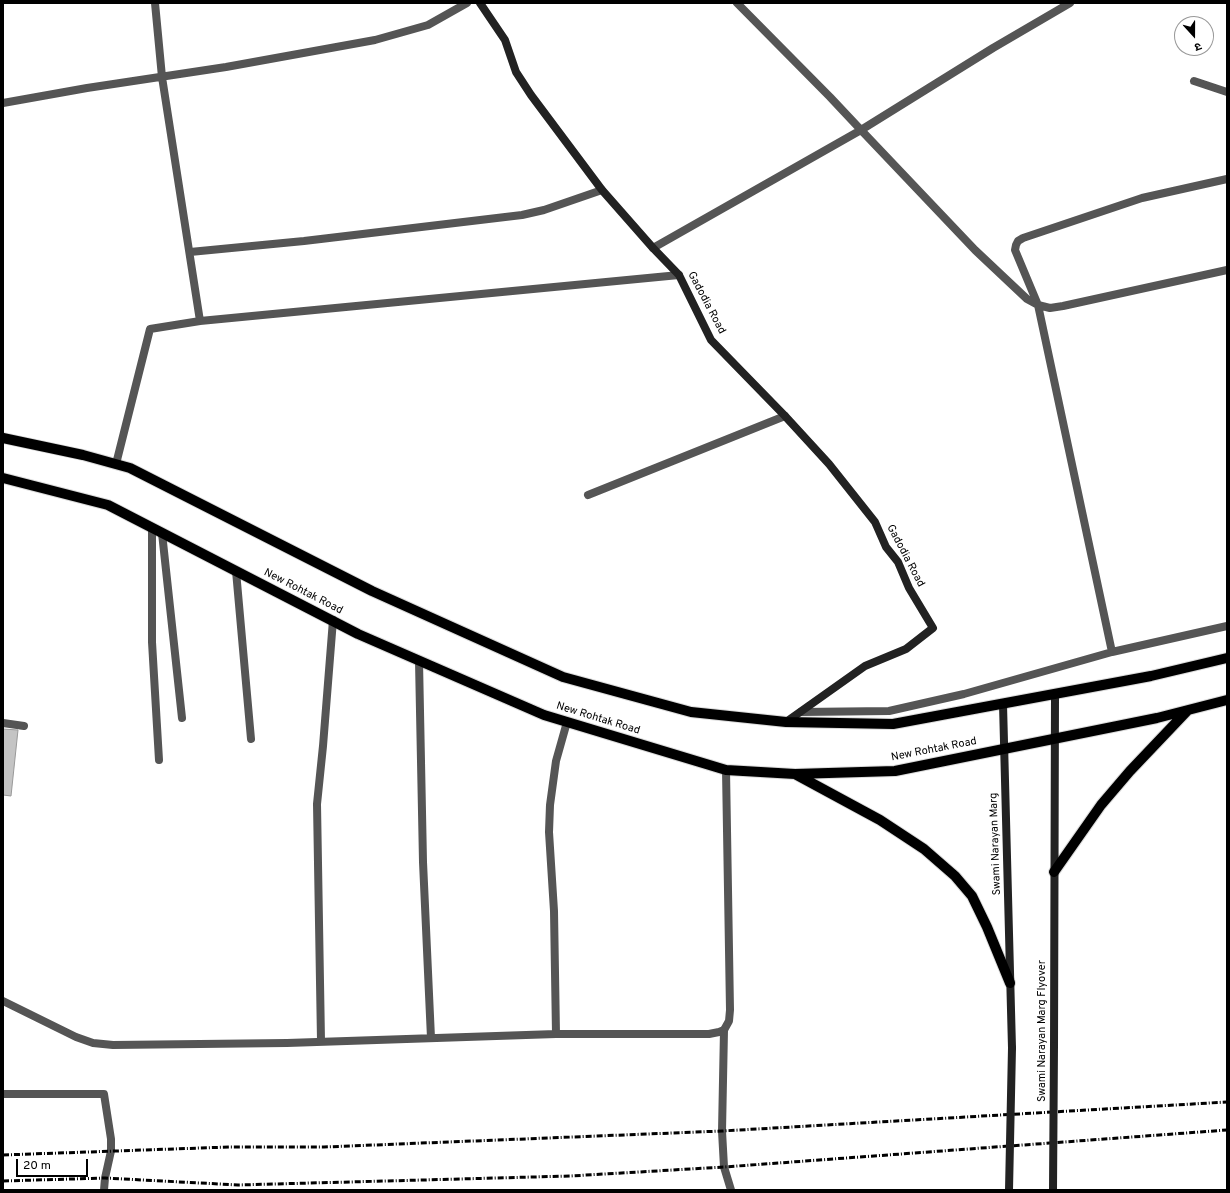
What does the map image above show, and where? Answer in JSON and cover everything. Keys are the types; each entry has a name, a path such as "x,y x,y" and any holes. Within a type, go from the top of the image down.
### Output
{"main road":[{"name":"Gadodia Road","path":"480,3 505,40 516,72 532,95 602,190 679,275 711,340 786,416 828,464 875,522 886,547 898,562 909,588 933,628 906,649 865,666 801,712"},
{"path":"3,438 82,454 130,468 372,592 563,677 691,712 786,722 893,724 1151,676 1227,658"},
{"name":"New Rohtak Road","path":"3,478 108,506 358,634 544,715 726,770 795,774 895,771 1157,718 1227,700"},
{"path":"1054,872 1055,694"},
{"name":"Swami Narayan Marg","path":"1003,704 1010,983"},
{"path":"1054,872 1100,806 1130,771 1188,710"},
{"path":"786,722 801,712"},
{"path":"795,774 880,820 924,849 955,876 972,896 987,927 1010,983 1012,1048 1009,1190"},
{"name":"Swami Narayan Marg Flyover","path":"1053,1190 1054,872"}],"street":[{"path":"155,3 162,77 200,321"},
{"path":"3,103 226,67 375,40 428,24 467,3"},
{"path":"737,3 830,97 975,250 1026,299 1038,305 1050,308 1064,306 1227,270"},
{"path":"653,248 861,130 986,52 1070,3"},
{"path":"1194,81 1227,92"},
{"path":"1112,652 1038,305 1015,250 1016,245 1018,241 1023,238 1142,198 1227,179"},
{"path":"190,252 304,241 522,215 544,210 602,190"},
{"path":"116,464 150,329 200,321 679,275"},
{"path":"588,495 786,416"},
{"path":"152,528 152,642 159,760"},
{"path":"162,533 182,718"},
{"path":"236,571 251,739"},
{"path":"321,1042 317,804 333,620"},
{"path":"801,712 890,711 964,694 1112,652 1227,626"},
{"path":"420,661 423,862 431,1038"},
{"path":"556,1034 554,911 549,832 550,805 556,760 568,722"},
{"path":"3,723 24,726"},
{"path":"726,770 730,1010 728,1021 724,1030 722,1130 724,1167 731,1190"},
{"path":"3,1001 93,1043 114,1045 321,1042 556,1034 709,1034 724,1030"},
{"path":"3,1094 104,1094 111,1151 104,1190"}],"building":[{"path":"3,729 18,730 11,796 3,795"}],"railway":[{"path":"3,1155 229,1147 324,1147 722,1131 1227,1102"},
{"path":"3,1181 105,1178 238,1185 570,1176 724,1167 1227,1130"}]}
